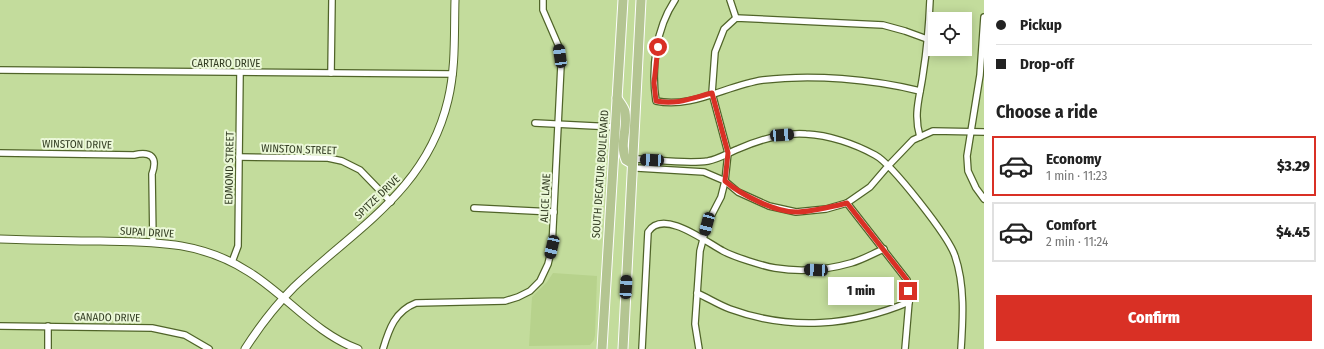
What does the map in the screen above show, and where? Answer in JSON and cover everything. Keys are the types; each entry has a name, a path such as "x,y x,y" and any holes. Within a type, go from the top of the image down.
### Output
{"main road":[{"name":"SOUTH DECATUR BOULEVARD","path":"602,349 623,0"},
{"path":"623,349 631,163 641,0"},
{"path":"617,98 625,111 624,156 626,160 631,163"}],"street":[{"path":"331,73 332,0"},
{"name":"SPITZE DRIVE","path":"245,349 266,318 283,298 391,202 422,164 434,142 448,101 452,74 455,0"},
{"name":"ALICE LANE","path":"383,349 389,330 396,316 408,306 416,303 505,302 530,291 540,280 548,264 552,247 561,65 559,47 543,10 543,0"},
{"path":"675,0 662,24 654,83 656,101 668,104 685,102 712,93 762,80 805,78 842,78 886,84 920,91"},
{"path":"730,0 736,18"},
{"path":"920,137 916,124 927,39 930,0"},
{"path":"984,17 980,75 967,156 968,171 976,188 984,200"},
{"path":"699,349 695,324 700,251 707,224 720,197 725,181 728,153 712,93 715,52 724,29 736,18 883,25 927,39"},
{"name":"CARTARO DRIVE","path":"0,70 452,74"},
{"name":"EDMOND STREET","path":"232,262 238,246 240,73"},
{"path":"535,123 615,127"},
{"path":"962,349 962,288 955,255 942,233 888,166 876,155 833,138 805,134 782,135 754,142 722,157 707,161 638,159 631,163 637,168 704,172 725,181 738,192 763,203 796,212 826,209 847,203 870,187 888,166 913,140 920,137 933,132 970,130 984,132"},
{"name":"WINSTON DRIVE","path":"0,153 134,155 145,153 152,157 155,165 152,174 153,242"},
{"name":"WINSTON STREET","path":"239,157 328,158 342,161 360,170 391,202"},
{"path":"847,203 884,248 907,280 910,302 905,349"},
{"path":"474,208 554,212"},
{"path":"642,349 648,232 652,226 658,224 674,225 689,230 724,252 775,268 816,270 852,263 884,248"},
{"name":"SUPAI DRIVE","path":"0,239 153,242 172,244 212,253 250,272 320,328 358,349"},
{"path":"697,293 730,309 755,316 786,322 819,324 848,321 889,310 910,302"},
{"name":"GANADO DRIVE","path":"0,326 152,328 185,335 209,349"},
{"path":"48,326 48,349"}],"shaded area":[{"path":"553,273 597,276 595,335 594,340 590,345 529,346 532,297 547,282"}],"route":[{"path":"658,47 654,83 656,101 668,104 685,102 712,93 728,153 725,181 738,192 769,206 796,212 826,209 847,203 884,248 907,280 908,291"}]}
